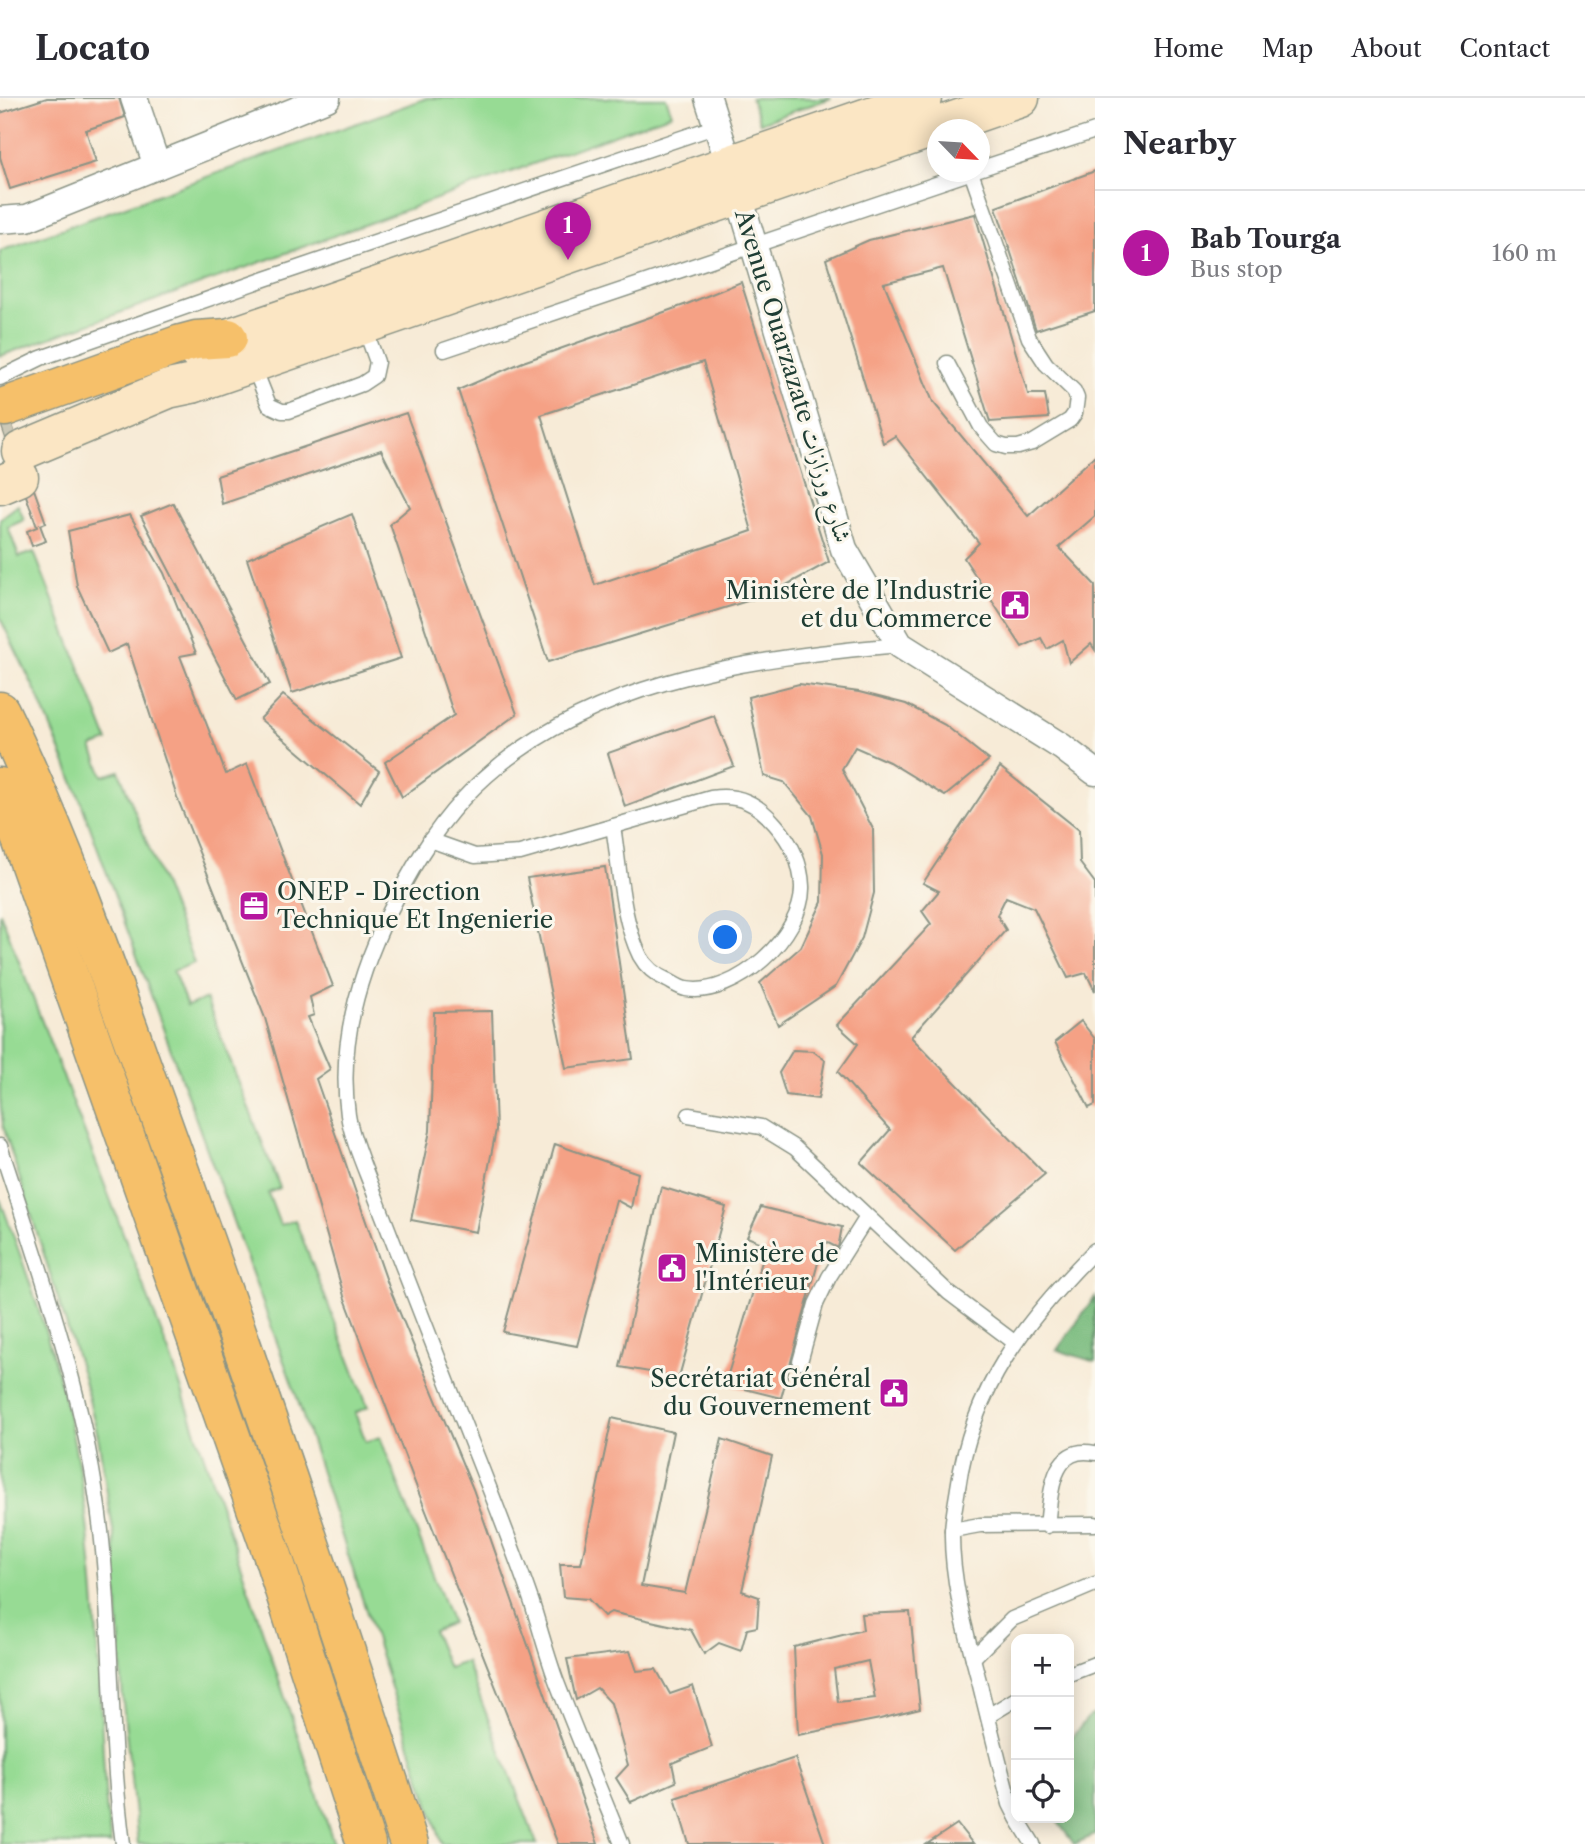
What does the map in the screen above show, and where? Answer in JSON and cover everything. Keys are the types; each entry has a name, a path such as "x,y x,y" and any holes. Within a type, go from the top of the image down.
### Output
{"main road":[{"path":"9,443 166,406 192,384 240,351 734,180 943,116 1020,98"},
{"path":"9,443 181,344 195,340 240,351 363,325 734,180"},
{"path":"0,711 59,842 182,1175 304,1521 409,1844"},
{"path":"0,787 22,842 274,1559 366,1844"}],"street":[{"path":"134,98 157,166"},
{"path":"0,220 27,218 327,98"},
{"name":"Avenue Ouarzazate شارع ورزازات","path":"708,98 755,246 844,549 900,645 1062,747 1095,772"}],"lane":[{"path":"9,443 41,358 717,125"},
{"path":"990,165 1095,131"},
{"path":"444,351 942,182"},
{"path":"947,363 981,427 996,444 1018,447 1032,443 1070,420 1075,413 1077,398 1074,391 1046,364 1029,338 974,182"},
{"path":"240,351 269,405 289,411 362,384 374,376 377,362 363,325"},
{"path":"622,1844 555,1675 531,1601 386,1224 348,1117 346,1054 354,1004 374,945 430,840 463,799 490,774 530,744 587,711 660,683 715,669 830,651 900,645"},
{"path":"430,840 475,856 520,853 613,827 725,796 741,798 763,810 790,842 802,888 796,912 783,938 767,959 738,977 713,987 686,989 655,974 641,959 629,929 613,827"},
{"path":"689,1115 761,1127 777,1135 795,1148 949,1293 1014,1342"},
{"path":"0,1146 71,1370 93,1475 106,1585 116,1786 123,1844"},
{"path":"800,1362 816,1304 829,1277 867,1217"},
{"path":"1011,1806 973,1658 956,1576 952,1530 961,1462 969,1431 987,1388 1014,1342 1051,1295 1095,1250"},
{"path":"1047,1525 1055,1478 1061,1462 1070,1453 1095,1453"},
{"path":"952,1530 980,1525 1095,1524"},
{"path":"973,1658 1012,1619 1095,1584"},
{"path":"1074,1672 1095,1664"},
{"path":"988,1716 1011,1702"},
{"path":"1021,1823 1033,1844"}],"green space":[{"path":"427,98 666,98 672,114 0,356 0,251"},
{"path":"751,98 831,98 760,123"},
{"path":"18,505 24,520 8,527 19,557 34,552 108,741 92,747 103,776 119,771 194,963 173,971 187,1006 206,999 280,1188 268,1193 280,1225 295,1220 368,1407 355,1413 366,1442 380,1437 452,1623 433,1631 448,1668 466,1662 537,1844 442,1844 295,1392 77,791 38,696 0,618 0,519"},
{"path":"0,912 171,1358 334,1844 138,1844 123,1703 114,1536 98,1436 84,1380 3,1126 0,1099"},
{"path":"0,1199 48,1338 75,1445 87,1521 95,1602 106,1805 111,1844 0,1844"},
{"path":"1095,1297 1095,1362 1057,1350"},
{"path":"1095,1714 1095,1835 1074,1844 1059,1823 1074,1823 1074,1735 1089,1716"}],"building":[{"path":"47,98 119,98 125,117 86,130 96,162 10,189 0,157 0,113"},
{"path":"1095,171 1095,311 1036,330 996,207"},
{"path":"975,214 1028,394 1045,394 1049,418 990,422 943,268 884,283 933,402 1028,516 1095,456 1095,516 1059,547 1095,585 1095,650 1091,644 1069,663 1063,640 1047,649 1041,638 1022,647 964,558 979,543 895,436 883,443 826,259 869,240"},
{"path":"741,282 829,562 770,594 548,662 458,390 523,362","holes":["703,362 752,531 595,585 541,415"]},
{"path":"0,394 46,523 40,525 46,541 32,546 27,531 37,527 0,421"},
{"path":"406,413 517,714 402,797 385,762 454,715 390,524 410,507 381,450 222,504 217,476"},
{"path":"173,503 270,684 237,700 141,516"},
{"path":"352,514 401,658 292,693 247,559"},
{"path":"130,515 164,573 196,653 180,656 226,774 247,764 333,986 310,997 314,1015 308,1017 330,1069 316,1079 389,1287 473,1489 598,1844 558,1844 344,1296 265,1018 177,797 127,644 108,653 77,586 68,531"},
{"path":"799,684 859,692 906,704 945,725 989,760 945,796 889,762 855,747 842,769 873,829 874,893 862,938 836,986 778,1025 760,983 801,947 822,902 823,854 812,816 784,782 764,776 748,697"},
{"path":"283,695 379,771 360,804 260,719"},
{"path":"714,716 734,766 625,807 608,753"},
{"path":"1000,767 1079,830 1080,863 1095,883 1095,991 1086,973 1068,978 1034,908 1006,897 997,915 1006,930 911,1037 1045,1174 955,1250 861,1163 890,1130 838,1072 858,1044 837,1025 931,924 922,911 939,891 923,883"},
{"path":"605,867 633,1059 566,1068 527,878"},
{"path":"492,1011 496,1130 476,1232 411,1220 430,1131 434,1012"},
{"path":"1081,1021 1095,1039 1095,1105 1089,1108 1055,1042"},
{"path":"793,1050 813,1051 825,1060 818,1099 786,1095 779,1073"},
{"path":"555,1144 638,1173 631,1208 616,1200 577,1346 503,1332"},
{"path":"661,1187 726,1207 679,1377 620,1367"},
{"path":"761,1207 842,1227 838,1248 824,1241 781,1398 725,1384 767,1245 747,1237"},
{"path":"612,1418 673,1432 641,1586 685,1593 722,1439 772,1456 742,1591 759,1597 757,1627 747,1629 741,1651 719,1643 704,1654 691,1630 611,1612 604,1616 588,1599 563,1597 560,1564 581,1564"},
{"path":"910,1612 920,1709 798,1735 794,1647 863,1630 861,1614","holes":["868,1661 875,1698 838,1702 834,1669"]},
{"path":"630,1651 637,1671 656,1669 670,1694 693,1686 712,1747 672,1763 676,1782 631,1802 616,1778 628,1765 611,1703 597,1688 576,1700 567,1659"},
{"path":"795,1758 825,1844 689,1844 675,1798"},
{"path":"957,1824 973,1844 927,1844"}],"tunnel":[{"path":"4,432 13,429"}],"place":[{"name":"Bab Tourga","path":"568,260"},
{"name":"Ministère de l’Industrie et du Commerce","path":"1015,605"},
{"name":"ONEP - Direction Technique Et Ingenierie","path":"254,906"},
{"name":"Ministère de l'Intérieur","path":"672,1268"},
{"name":"Secrétariat Général du Gouvernement","path":"894,1393"}]}
